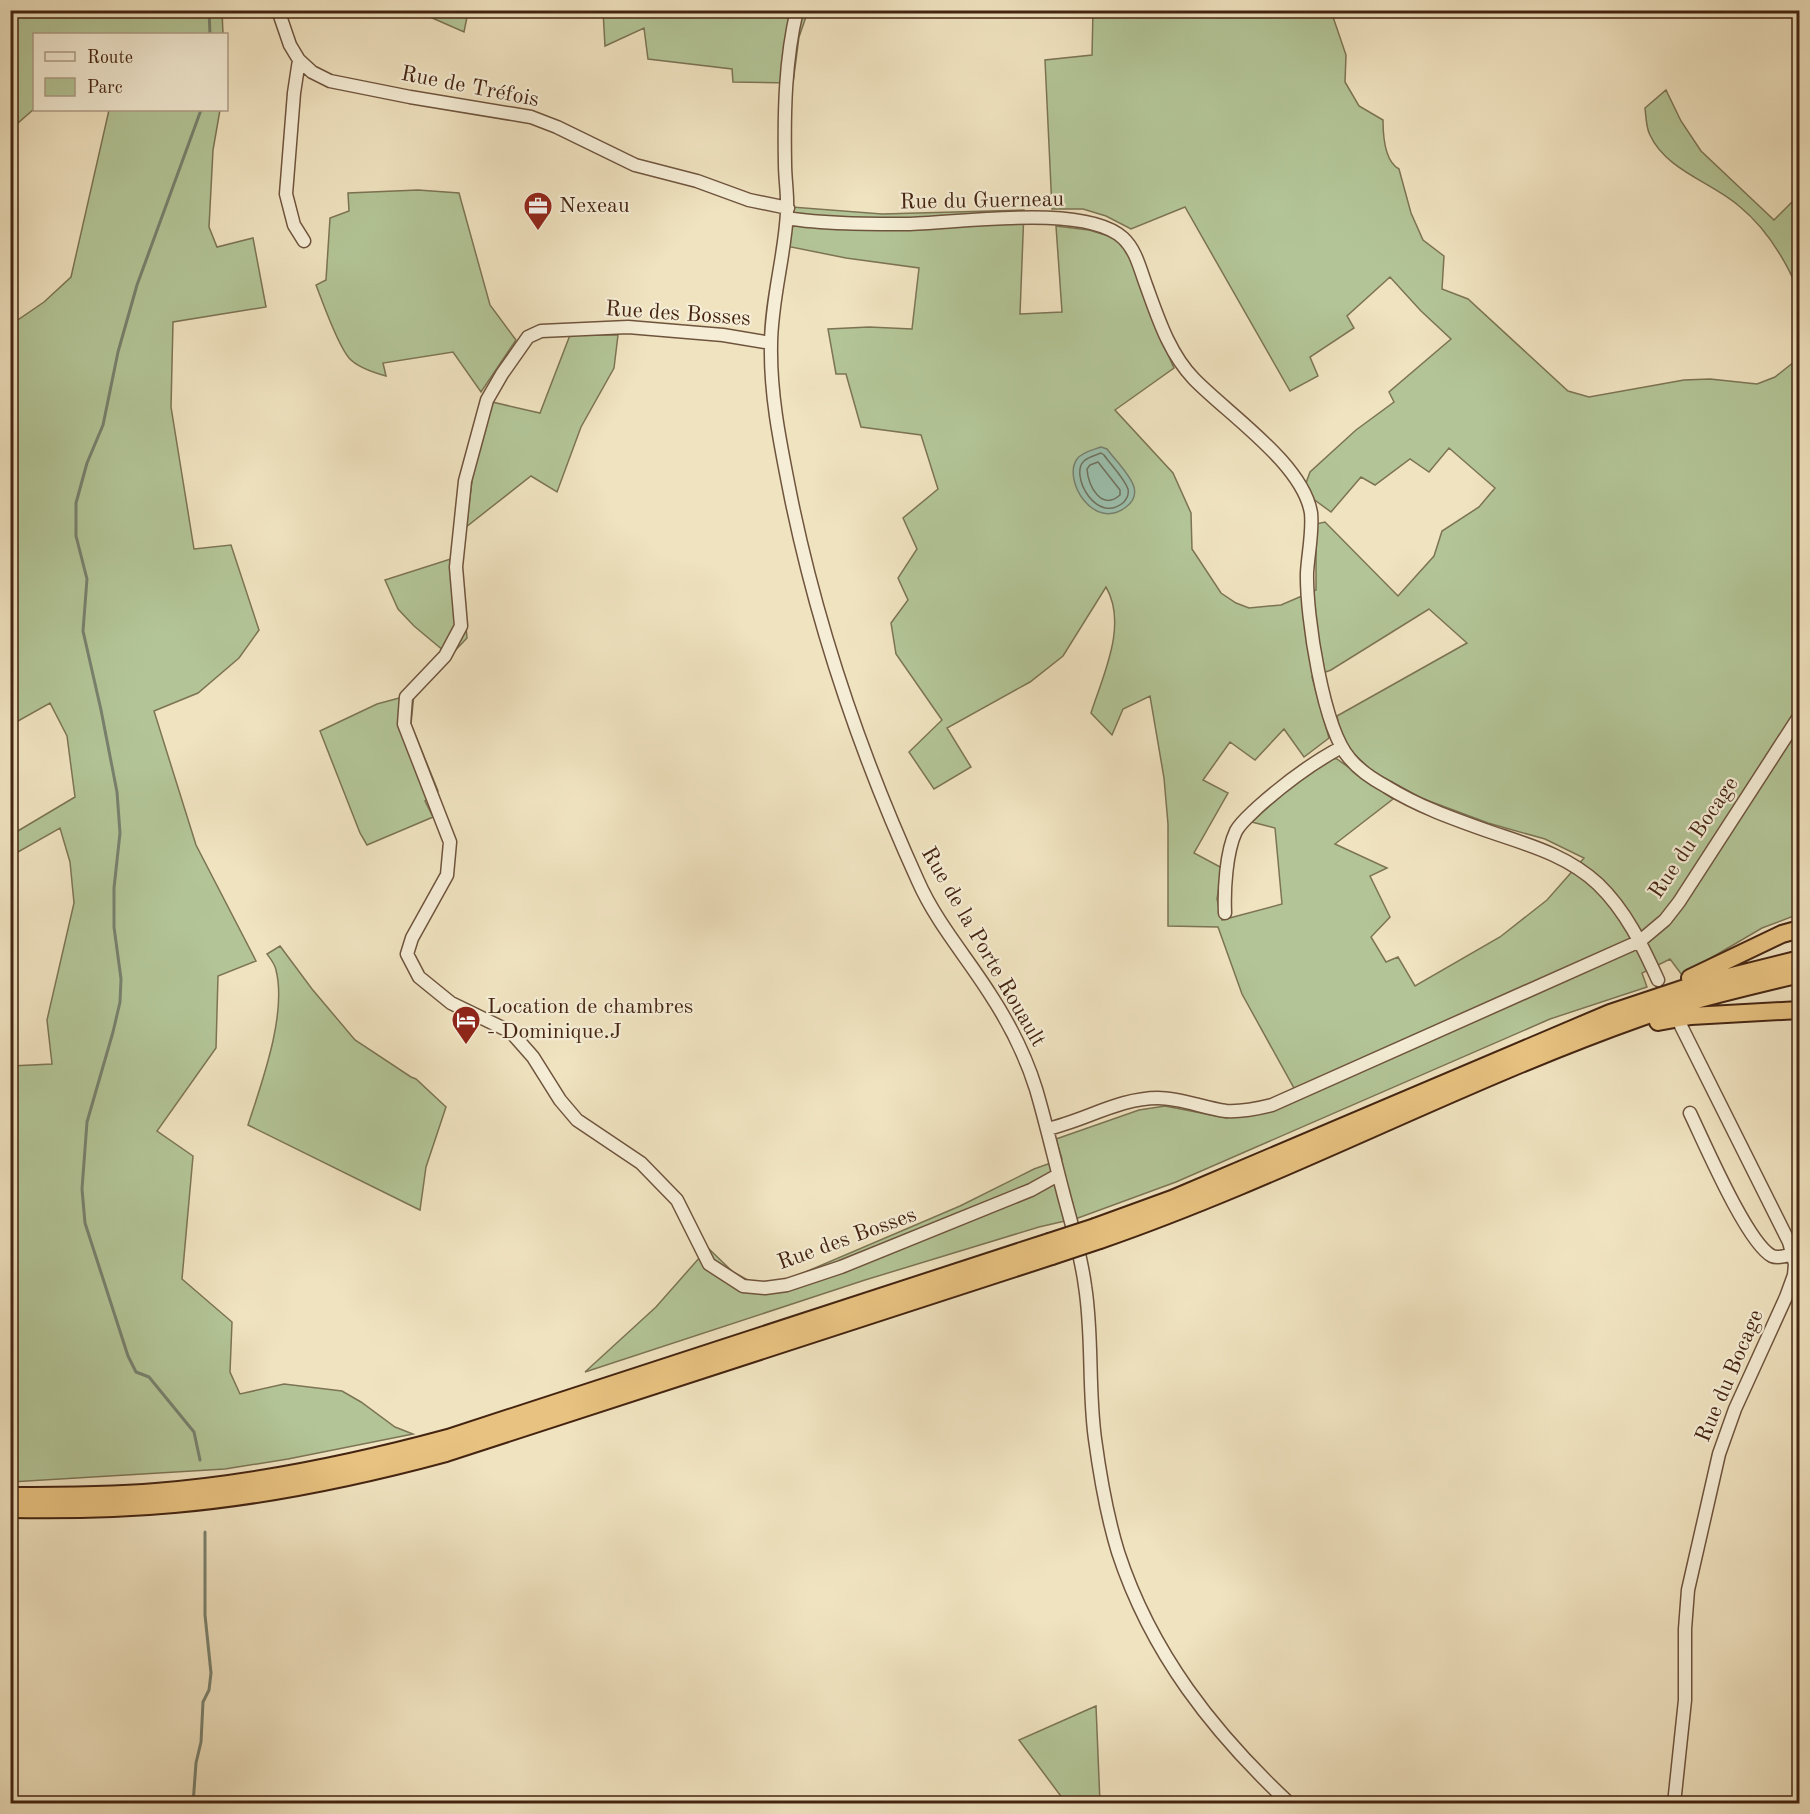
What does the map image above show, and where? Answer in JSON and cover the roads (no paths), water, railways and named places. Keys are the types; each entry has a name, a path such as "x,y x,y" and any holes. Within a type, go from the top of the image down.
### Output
{"highway":[{"path":"1610,1013 1632,998 1701,974 1782,934 1800,928"},
{"path":"1097,1234 1172,1198 1610,1013 1688,987 1800,959"},
{"path":"10,1496 79,1496 239,1483 330,1467 448,1438 1097,1234 1178,1211 1590,1036 1700,999 1800,974"},
{"path":"1590,1036 1609,1035 1652,1023 1691,1016 1799,1010"},
{"path":"10,1509 72,1510 175,1504 271,1492 406,1464 446,1453 1050,1249"}],"street":[{"name":"Rue de Tréfois","path":"278,10 290,45 299,60 312,72 330,81 531,117 557,127 635,165 697,181 787,213"},
{"name":"Rue de la Porte Rouault","path":"797,10 787,69 785,161 787,213 771,343 775,412 815,603 851,713 890,818 920,887 942,924 992,996 1016,1040 1035,1086 1084,1278 1089,1313 1094,1437 1116,1546 1126,1576 1138,1605 1188,1693 1255,1771 1290,1803"},
{"path":"299,60 286,194 294,225 304,241"},
{"name":"Rue du Guerneau","path":"787,213 907,224 1025,218 1070,219 1096,223 1121,235 1132,248 1165,336 1183,366 1269,449 1297,480 1306,497 1311,515 1307,574 1308,618 1323,688 1340,748"},
{"name":"Rue des Bosses","path":"771,343 723,335 628,327 541,331 524,341 502,374 487,400 465,481 456,567 461,626 445,656 406,697 404,724 450,842 447,874 412,938 407,954 419,977 451,1003 511,1032 533,1057 560,1100 577,1120 641,1163 677,1200 709,1264 743,1286 765,1288 787,1285 841,1267 1031,1190 1058,1175"},
{"name":"Rue du Bocage","path":"1047,1129 1129,1102 1157,1098 1226,1111 1248,1111 1272,1105 1640,941 1665,920 1679,903 1800,715"},
{"path":"1225,913 1224,883 1236,831 1279,789 1316,760 1340,748 1371,778 1414,804 1547,851 1566,861 1599,885 1622,912 1640,941 1658,980"},
{"path":"1681,1026 1797,1252 1777,1257 1764,1249 1735,1207 1690,1113"},
{"name":"Rue du Bocage","path":"1674,1803 1685,1700 1685,1629 1688,1590 1719,1454 1735,1409 1786,1297 1794,1275 1797,1252"}],"water":[{"path":"1101,447 1107,449 1126,472 1135,490 1130,503 1114,513 1103,513 1092,508 1077,490 1074,479 1073,468 1077,459"}],"waterway":[{"path":"209,10 210,33"},
{"path":"200,1460 194,1432 149,1377 136,1372 128,1356 85,1223 82,1189 87,1122 120,1002 121,979 114,927 114,888 120,833 117,792 83,631 87,579 76,536 76,503 87,463 103,425 118,352 137,285 201,111"},
{"path":"193,1804 196,1763 201,1742 203,1702 209,1690 211,1673 205,1615 205,1532"}],"place":[{"name":"Nexeau","path":"538,232"},
{"name":"Location de chambres - Dominique.J","path":"466,1046"}]}
